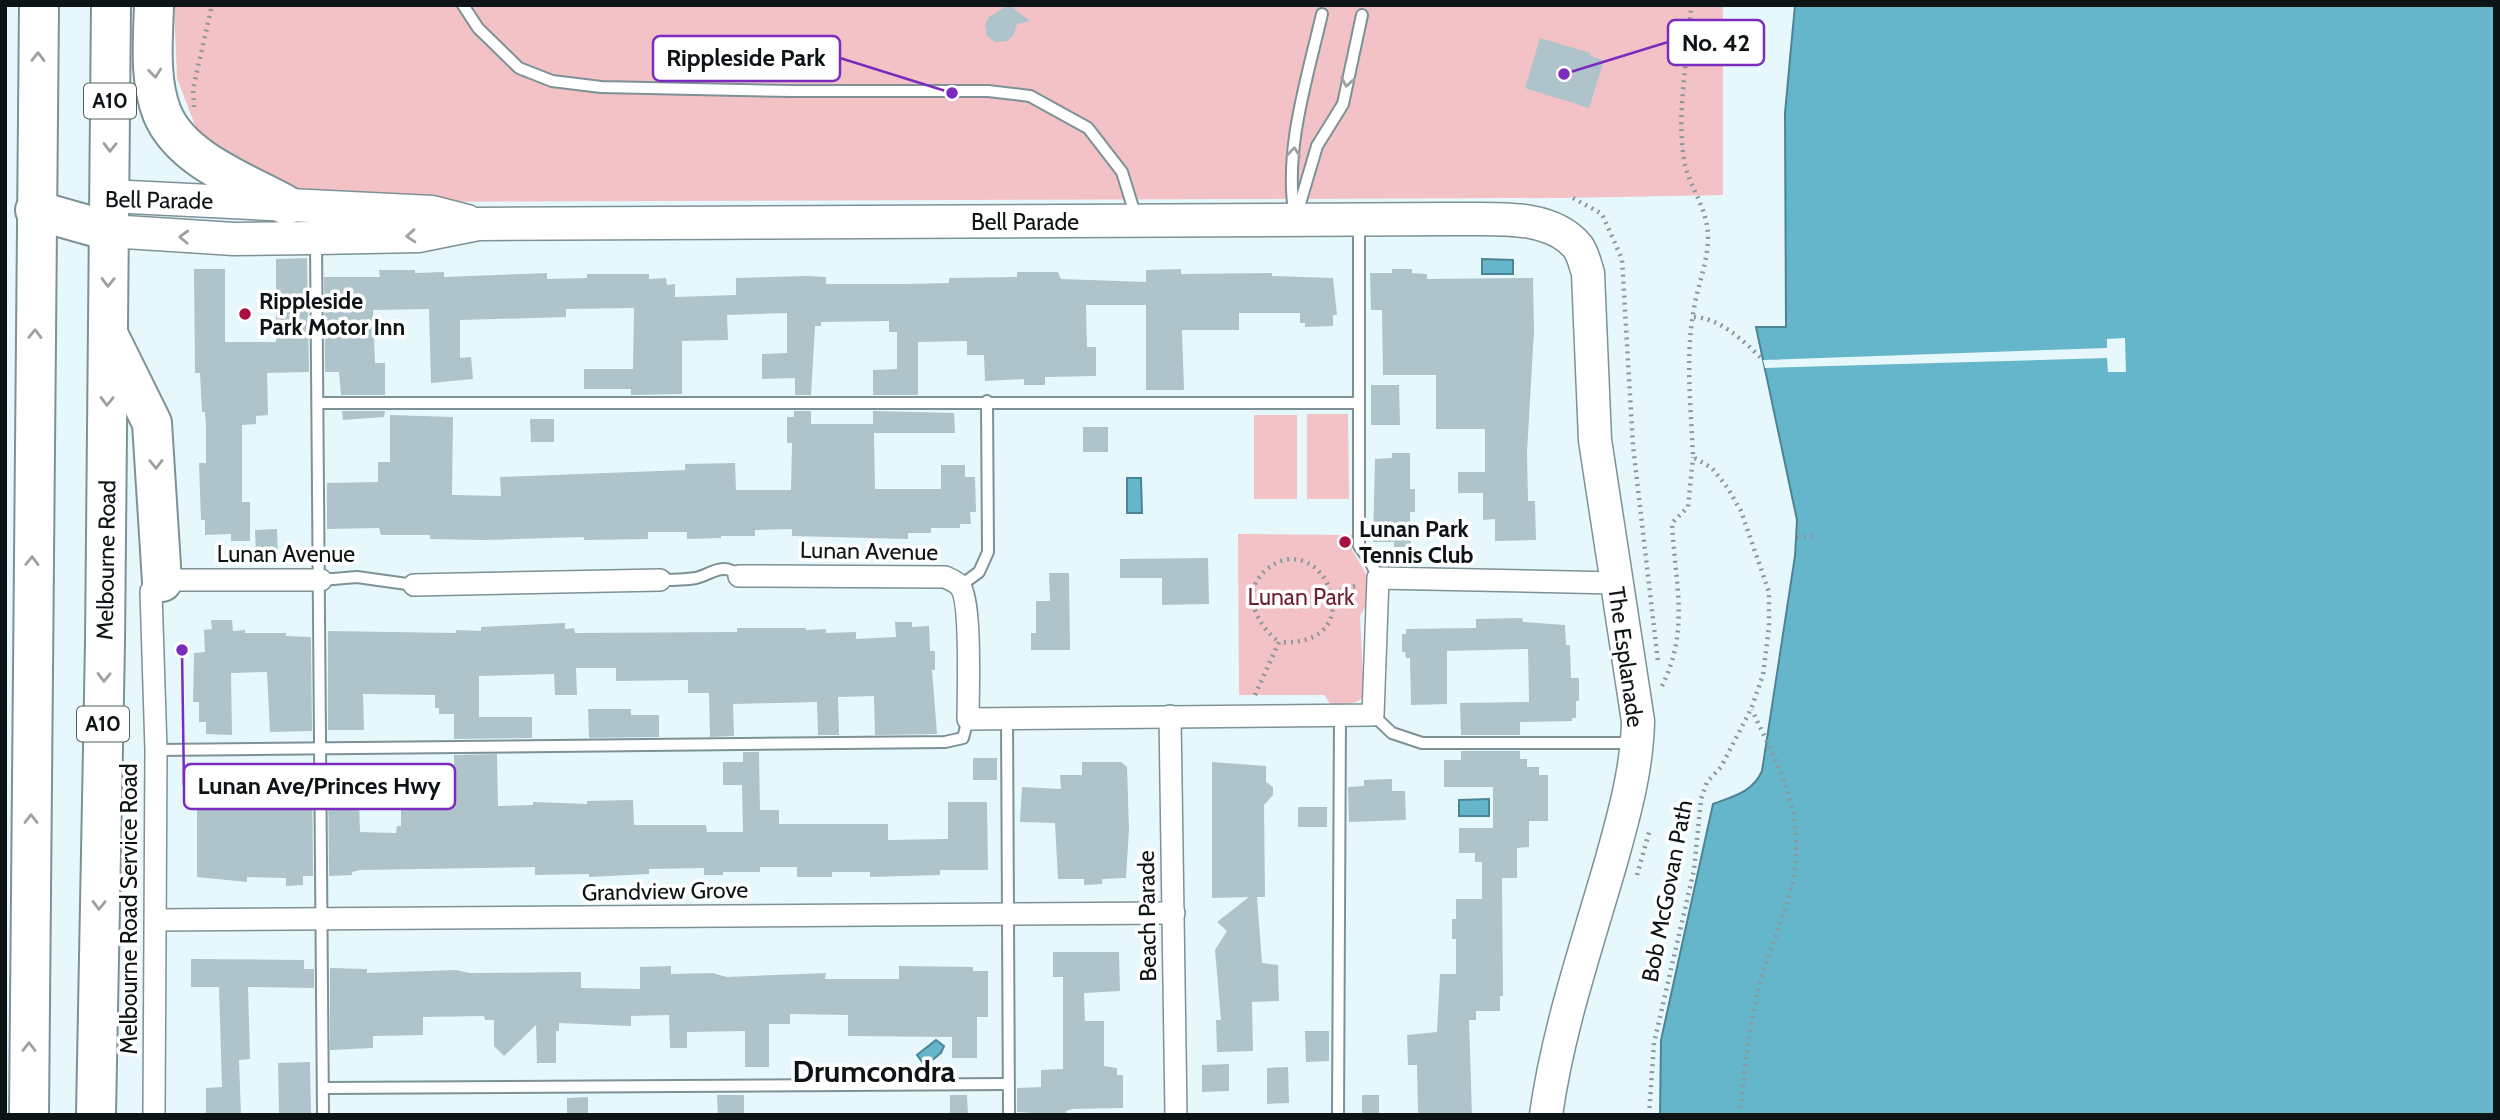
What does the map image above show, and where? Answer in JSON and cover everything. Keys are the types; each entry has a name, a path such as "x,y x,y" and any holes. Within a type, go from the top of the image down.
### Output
{"highway":[{"path":"29,1115 35,210 39,5"},
{"name":"Melbourne Road","path":"96,1115 111,5"},
{"path":"154,5 156,88 161,111 169,128 197,155 286,205"},
{"name":"Bell Parade","path":"35,210 109,213"},
{"path":"108,333 152,423 156,439 158,560 162,582"}],"street":[{"name":"Bell Parade","path":"109,213 286,205 432,212 478,223"},
{"name":"Bell Parade","path":"109,213 234,239 418,236 478,223 1295,220 1515,221 1545,225 1569,237"},
{"name":"The Esplanade","path":"1546,1115 1560,1046 1625,812 1638,743 1638,721 1595,440 1588,273 1580,250 1569,237"},
{"name":"Lunan Avenue","path":"739,576 944,578 960,586 967,605 968,719"},
{"path":"968,719 1373,715 1378,578 1616,583"},
{"name":"Lunan Avenue","path":"162,582 321,580"},
{"name":"Lunan Avenue","path":"414,585 660,580"},
{"name":"Melbourne Road Service Road","path":"154,1115 156,750 150,596 154,587 162,582"},
{"name":"Beach Parade","path":"1170,716 1176,1115"},
{"name":"Grandview Grove","path":"156,920 1174,913"}],"lane":[{"path":"463,5 478,28 519,68 552,81 601,87 777,91 988,91 1030,96 1088,128 1122,172 1137,221"},
{"path":"1295,220 1290,194 1295,144 1322,14"},
{"path":"1295,220 1317,146 1343,104 1362,15"},
{"path":"1359,220 1359,546 1378,578"},
{"path":"316,238 321,580 323,1115"},
{"path":"319,404 987,401 1357,403"},
{"path":"960,586 979,572 988,552 987,401"},
{"name":"Lunan Avenue","path":"660,580 697,578 723,568 732,570 739,576"},
{"name":"Lunan Avenue","path":"321,580 358,577 414,585"},
{"path":"1373,715 1392,733 1422,743 1638,743"},
{"path":"1338,1115 1340,716"},
{"path":"1007,718 1009,1115"},
{"path":"156,750 945,742 963,738 968,719"},
{"path":"323,1088 1008,1084"}],"path":[{"path":"194,89 212,5"},
{"path":"1660,676 1662,686 1674,662 1681,631 1672,523 1688,506 1693,457 1689,384 1693,317 1706,261 1708,239 1703,205 1687,174 1684,158 1685,69 1691,5"},
{"path":"1573,198 1602,214 1622,259 1633,446 1659,666"},
{"path":"1693,317 1707,318 1739,336 1763,360"},
{"name":"Bob McGovan Path","path":"1649,1115 1654,1043 1693,870 1701,799 1707,782 1721,767 1751,709 1763,674 1769,627 1769,592 1741,511 1712,468 1693,457"},
{"path":"1797,537 1814,536"},
{"path":"1300,561 1317,569 1326,580 1333,593 1334,611 1317,635 1303,640 1279,642 1263,630 1253,612 1257,580 1268,568 1300,561"},
{"path":"1246,716 1279,642"},
{"path":"1740,1115 1755,1007 1764,971 1793,890 1797,851 1787,788 1751,709"}],"green space":[{"path":"174,5 1723,5 1723,195 1561,198 398,202 335,197 286,187 255,176 199,136 177,78"},
{"path":"1307,414 1348,414 1349,499 1307,499"},
{"path":"1254,415 1297,415 1297,499 1254,499"},
{"name":"Lunan Park","path":"1238,534 1352,535 1352,550 1370,580 1370,599 1360,616 1363,678 1370,681 1365,695 1357,702 1331,705 1324,695 1239,695"}],"water":[{"path":"1795,5 2495,5 2495,1115 1660,1115 1661,1040 1713,804 1748,789 1762,771 1795,556 1797,520 1756,327 1786,327 1785,113"},
{"path":"1482,259 1513,260 1513,274 1482,274"},
{"path":"1127,478 1141,478 1142,513 1127,513"},
{"path":"1489,799 1489,816 1459,816 1459,800"},
{"path":"936,1040 944,1046 941,1053 925,1066 917,1055"}],"pier":[{"path":"2125,338 2126,372 2108,372 2107,358 1765,368 1763,360 2107,348 2107,339"}],"building":[{"path":"1009,5 1030,21 1017,24 1013,36 1007,41 995,42 987,36 985,24 989,17"},
{"path":"1540,38 1591,53 1590,56 1604,60 1589,108 1525,88"},
{"path":"307,258 309,372 267,373 268,415 256,416 256,424 242,425 242,502 250,502 250,541 231,541 231,534 205,535 205,520 201,520 199,463 206,463 206,426 205,412 202,412 200,373 195,373 194,269 225,269 225,342 276,342 276,259"},
{"path":"1181,269 1181,274 1272,273 1272,276 1333,278 1337,315 1333,315 1333,326 1305,327 1305,323 1300,323 1300,313 1239,313 1239,330 1182,330 1184,390 1146,390 1146,305 1086,305 1087,347 1096,347 1096,376 1045,377 1045,385 1024,385 1024,379 985,381 984,355 967,355 967,341 918,342 918,395 873,395 873,370 897,369 897,332 889,332 889,321 821,322 821,326 815,326 811,395 795,395 795,378 762,379 762,354 787,353 787,313 727,315 728,340 682,341 682,394 631,395 631,389 584,389 584,369 633,369 634,308 566,309 566,317 460,320 460,358 471,357 473,379 431,383 429,309 373,310 375,363 385,363 385,395 341,395 339,372 325,372 324,277 380,277 379,270 444,272 444,277 547,273 547,279 587,278 587,274 649,274 649,279 666,278 667,285 675,284 675,297 736,295 736,278 807,276 826,277 826,284 905,284 949,283 949,278 1017,277 1017,272 1058,272 1061,279 1146,282 1146,270"},
{"path":"1392,269 1412,269 1412,273 1427,274 1427,279 1533,278 1534,331 1527,452 1528,501 1535,501 1536,540 1495,541 1495,519 1483,520 1483,493 1458,493 1458,472 1485,472 1485,429 1436,429 1436,375 1383,375 1382,310 1371,310 1370,273 1392,273"},
{"path":"1371,385 1399,385 1400,425 1371,425"},
{"path":"342,411 385,411 384,417 343,420"},
{"path":"794,411 811,411 811,424 873,424 873,411 954,413 955,433 874,433 875,489 941,489 941,465 965,465 965,477 975,477 976,512 970,512 971,524 960,524 960,528 931,528 931,533 908,533 908,539 792,536 792,529 755,530 755,536 721,538 687,539 687,532 648,532 648,539 584,540 584,537 484,540 430,539 430,535 381,535 379,528 327,529 327,483 378,482 378,462 390,462 390,415 453,417 452,495 501,496 500,477 685,470 685,464 735,463 736,490 791,490 792,443 787,443 787,417 794,417"},
{"path":"530,419 554,419 554,442 531,442"},
{"path":"1083,427 1108,427 1108,452 1083,452"},
{"path":"1392,453 1410,453 1410,489 1415,489 1415,512 1410,512 1411,547 1394,547 1394,542 1373,542 1375,459 1392,458"},
{"path":"277,529 278,556 256,556 255,530"},
{"path":"1208,558 1209,604 1162,605 1162,578 1120,578 1120,559"},
{"path":"1049,573 1069,573 1070,650 1031,650 1031,633 1036,633 1036,601 1050,601"},
{"path":"1522,618 1523,622 1565,625 1566,645 1570,645 1571,678 1579,678 1576,718 1572,718 1572,721 1520,722 1520,735 1461,735 1460,703 1529,702 1528,649 1447,651 1447,704 1411,705 1410,658 1406,658 1405,652 1402,652 1402,634 1406,634 1406,629 1476,628 1476,619"},
{"path":"211,620 232,620 233,631 311,637 312,731 270,732 267,672 231,673 232,735 206,734 206,722 199,722 199,702 193,702 194,653 205,652 204,630 212,629"},
{"path":"895,622 912,622 912,627 929,626 930,651 935,651 935,670 932,670 937,734 875,735 874,696 838,697 839,735 818,735 817,702 733,704 734,736 710,737 709,693 688,693 688,680 616,681 616,668 576,668 577,695 555,695 554,674 479,676 479,717 532,717 532,738 454,739 454,714 439,714 439,708 435,708 435,695 363,694 364,730 328,730 328,631 456,633 456,630 481,631 481,627 565,623 565,629 574,628 575,633 737,632 737,628 806,628 826,629 826,633 856,632 856,639 896,637"},
{"path":"588,709 631,709 631,715 659,715 659,737 589,738"},
{"path":"1461,751 1520,751 1520,759 1527,759 1527,767 1539,767 1539,775 1548,775 1548,821 1529,821 1529,847 1517,848 1517,878 1502,878 1503,996 1500,996 1500,1011 1476,1011 1476,1020 1469,1020 1472,1115 1418,1115 1417,1065 1408,1065 1407,1035 1437,1032 1440,974 1456,974 1456,939 1452,939 1452,919 1456,919 1456,899 1482,899 1482,862 1475,862 1475,853 1459,853 1459,828 1493,828 1493,787 1444,787 1444,760 1461,760"},
{"path":"743,752 759,752 760,810 779,810 779,824 888,824 888,840 948,839 948,802 987,802 988,870 940,870 940,875 870,877 870,872 832,872 832,877 797,877 797,867 760,867 760,872 723,872 723,875 704,875 704,868 649,869 649,874 589,877 589,874 535,875 535,867 360,870 352,872 352,875 329,876 328,765 345,765 346,801 359,801 360,832 396,833 397,826 401,826 401,802 407,802 407,768 454,767 454,755 497,754 498,806 533,805 533,802 587,804 587,801 633,800 634,825 706,825 707,832 743,832 742,785 723,785 723,762 743,762"},
{"path":"973,758 997,758 997,780 973,780"},
{"path":"1082,762 1121,762 1127,767 1129,829 1126,878 1102,879 1102,884 1084,885 1084,879 1058,879 1055,823 1020,822 1022,787 1061,789 1060,775 1082,775"},
{"path":"1212,762 1266,766 1266,782 1273,787 1273,795 1264,805 1265,897 1257,897 1262,963 1278,965 1279,1001 1252,1002 1253,1051 1217,1052 1216,1020 1221,1020 1215,950 1227,931 1217,922 1249,897 1212,898"},
{"path":"243,770 243,782 279,781 279,778 291,778 290,771 312,770 313,876 303,876 303,885 286,886 286,878 247,877 247,882 197,877 197,771"},
{"path":"1392,779 1392,791 1405,791 1406,820 1349,822 1348,787 1364,786 1364,780"},
{"path":"1298,807 1327,807 1327,827 1298,827"},
{"path":"1053,952 1119,952 1120,991 1084,993 1085,1021 1104,1021 1104,1066 1117,1068 1117,1075 1123,1075 1123,1108 1072,1109 1066,1111 1066,1115 1017,1112 1017,1088 1041,1087 1041,1070 1063,1069 1063,977 1053,977"},
{"path":"191,959 304,960 304,969 314,969 314,988 248,987 250,1059 239,1060 241,1115 206,1115 206,1088 222,1087 219,987 191,987"},
{"path":"671,966 671,974 712,973 727,977 826,973 825,979 899,979 899,966 973,967 973,971 988,971 988,1017 977,1017 977,1058 952,1058 952,1037 848,1036 848,1015 790,1014 790,1024 769,1024 769,1067 745,1067 745,1031 687,1032 687,1048 670,1048 669,1015 631,1016 631,1026 559,1023 559,1031 556,1031 556,1063 537,1063 536,1025 504,1056 494,1046 494,1020 485,1020 484,1016 423,1017 423,1035 373,1036 373,1048 330,1050 330,968 367,969 367,973 456,970 470,973 581,972 581,988 640,989 640,967"},
{"path":"1305,1031 1329,1031 1329,1061 1306,1062"},
{"path":"310,1062 311,1115 279,1115 278,1063"},
{"path":"1229,1064 1229,1091 1202,1092 1202,1065"},
{"path":"1288,1067 1289,1103 1267,1104 1267,1068"},
{"path":"717,1095 744,1095 744,1115 718,1115"},
{"path":"950,1095 967,1095 968,1115 950,1115"},
{"path":"1362,1095 1379,1095 1379,1115 1362,1115"},
{"path":"588,1097 588,1115 567,1115 567,1098"}],"place":[{"name":"No. 42","path":"1564,74"},
{"name":"Rippleside Park","path":"952,93"},
{"name":"Rippleside Park Motor Inn","path":"245,314"},
{"name":"Lunan Park Tennis Club","path":"1345,542"},
{"name":"Lunan Ave/Princes Hwy","path":"182,650"}],"district":[{"name":"Drumcondra","path":"874,1072"}]}
